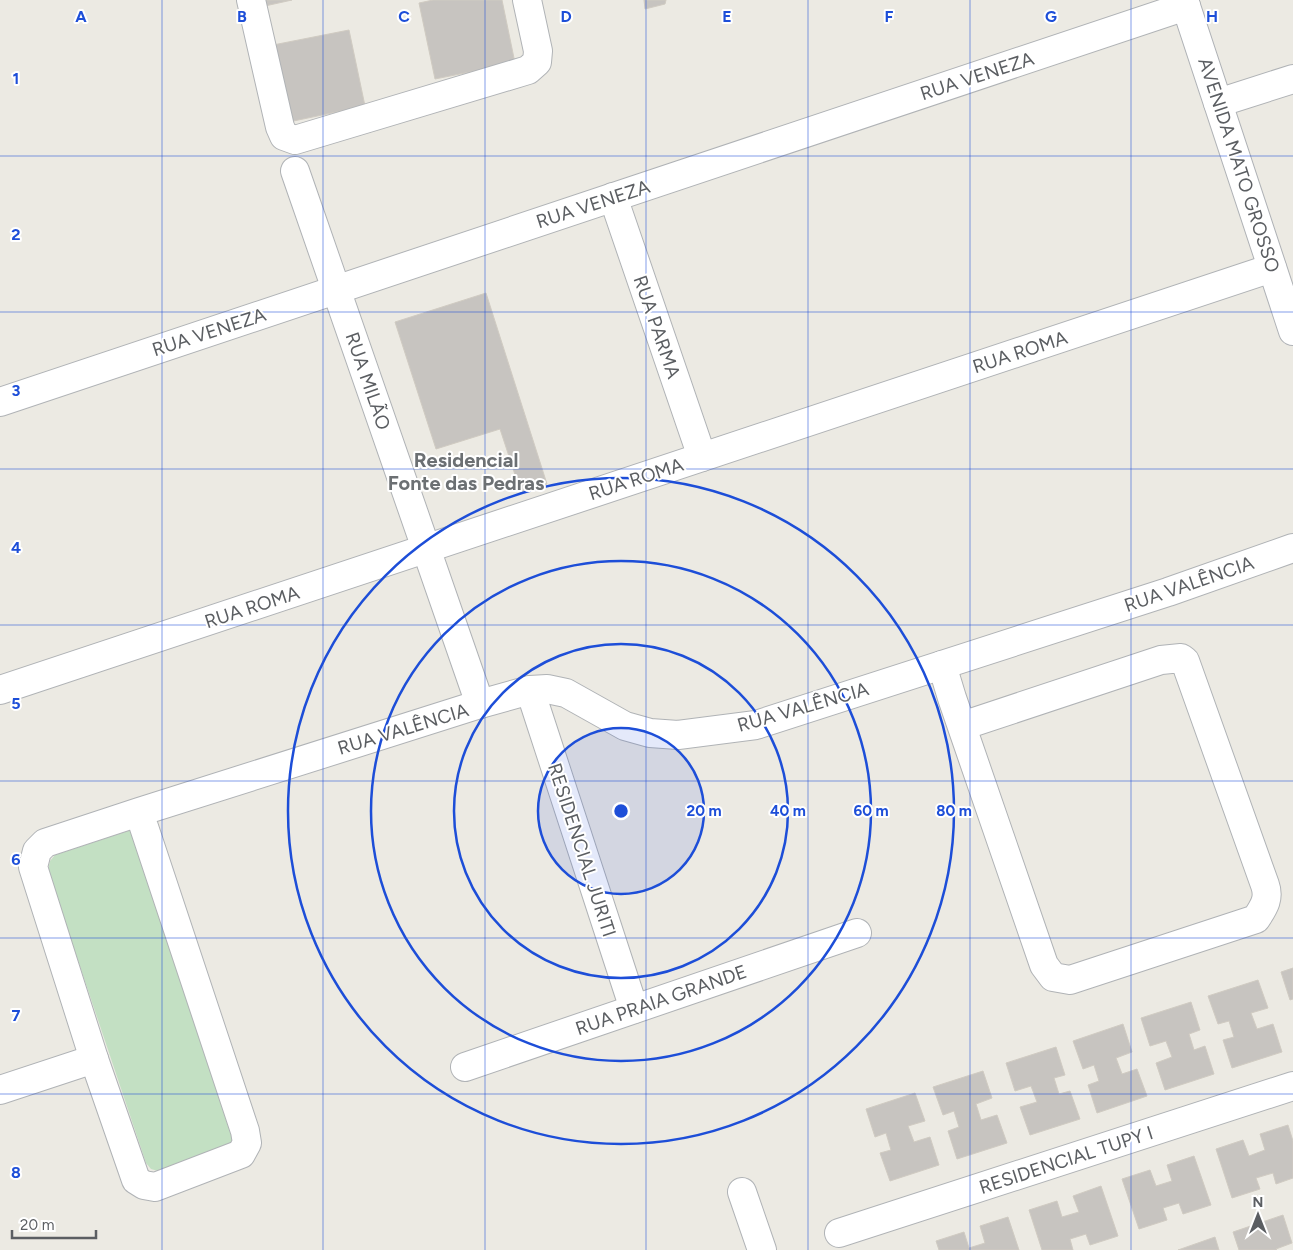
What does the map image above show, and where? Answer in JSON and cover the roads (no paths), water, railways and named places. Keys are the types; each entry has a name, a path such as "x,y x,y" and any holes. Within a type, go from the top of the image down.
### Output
{"street":[{"path":"251,0 280,127 284,136 295,140 528,70 537,62 538,51 527,0"},
{"name":"AVENIDA MATO GROSSO","path":"1185,3 1293,331"},
{"name":"RUA VENEZA","path":"0,402 1185,3"},
{"path":"1218,103 1293,79"},
{"name":"RUA MILÃO","path":"295,170 480,704"},
{"name":"RUA PARMA","path":"613,197 702,457"},
{"name":"RUA ROMA","path":"0,690 1272,268"},
{"name":"RUA VALÊNCIA","path":"94,1059 33,867 37,851 55,839 480,704 530,690 547,689 566,692 631,728 650,733 678,735 756,725 1168,592 1293,548"},
{"path":"942,665 962,726 1044,965 1053,977 1070,980 1256,919 1266,903 1267,891 1185,661 1181,658 1161,660 962,726"},
{"name":"RESIDENCIAL JURITI","path":"530,690 634,1009"},
{"path":"0,1090 94,1059 136,1180 144,1186 155,1187 241,1154 247,1143 245,1131 139,812"},
{"name":"RUA PRAIA GRANDE","path":"465,1067 857,933"},
{"name":"RESIDENCIAL TUPY I","path":"839,1233 1293,1086"},
{"path":"742,1192 762,1250"}],"district":[{"name":"Residencial Fonte das Pedras","path":"466,472"}]}
